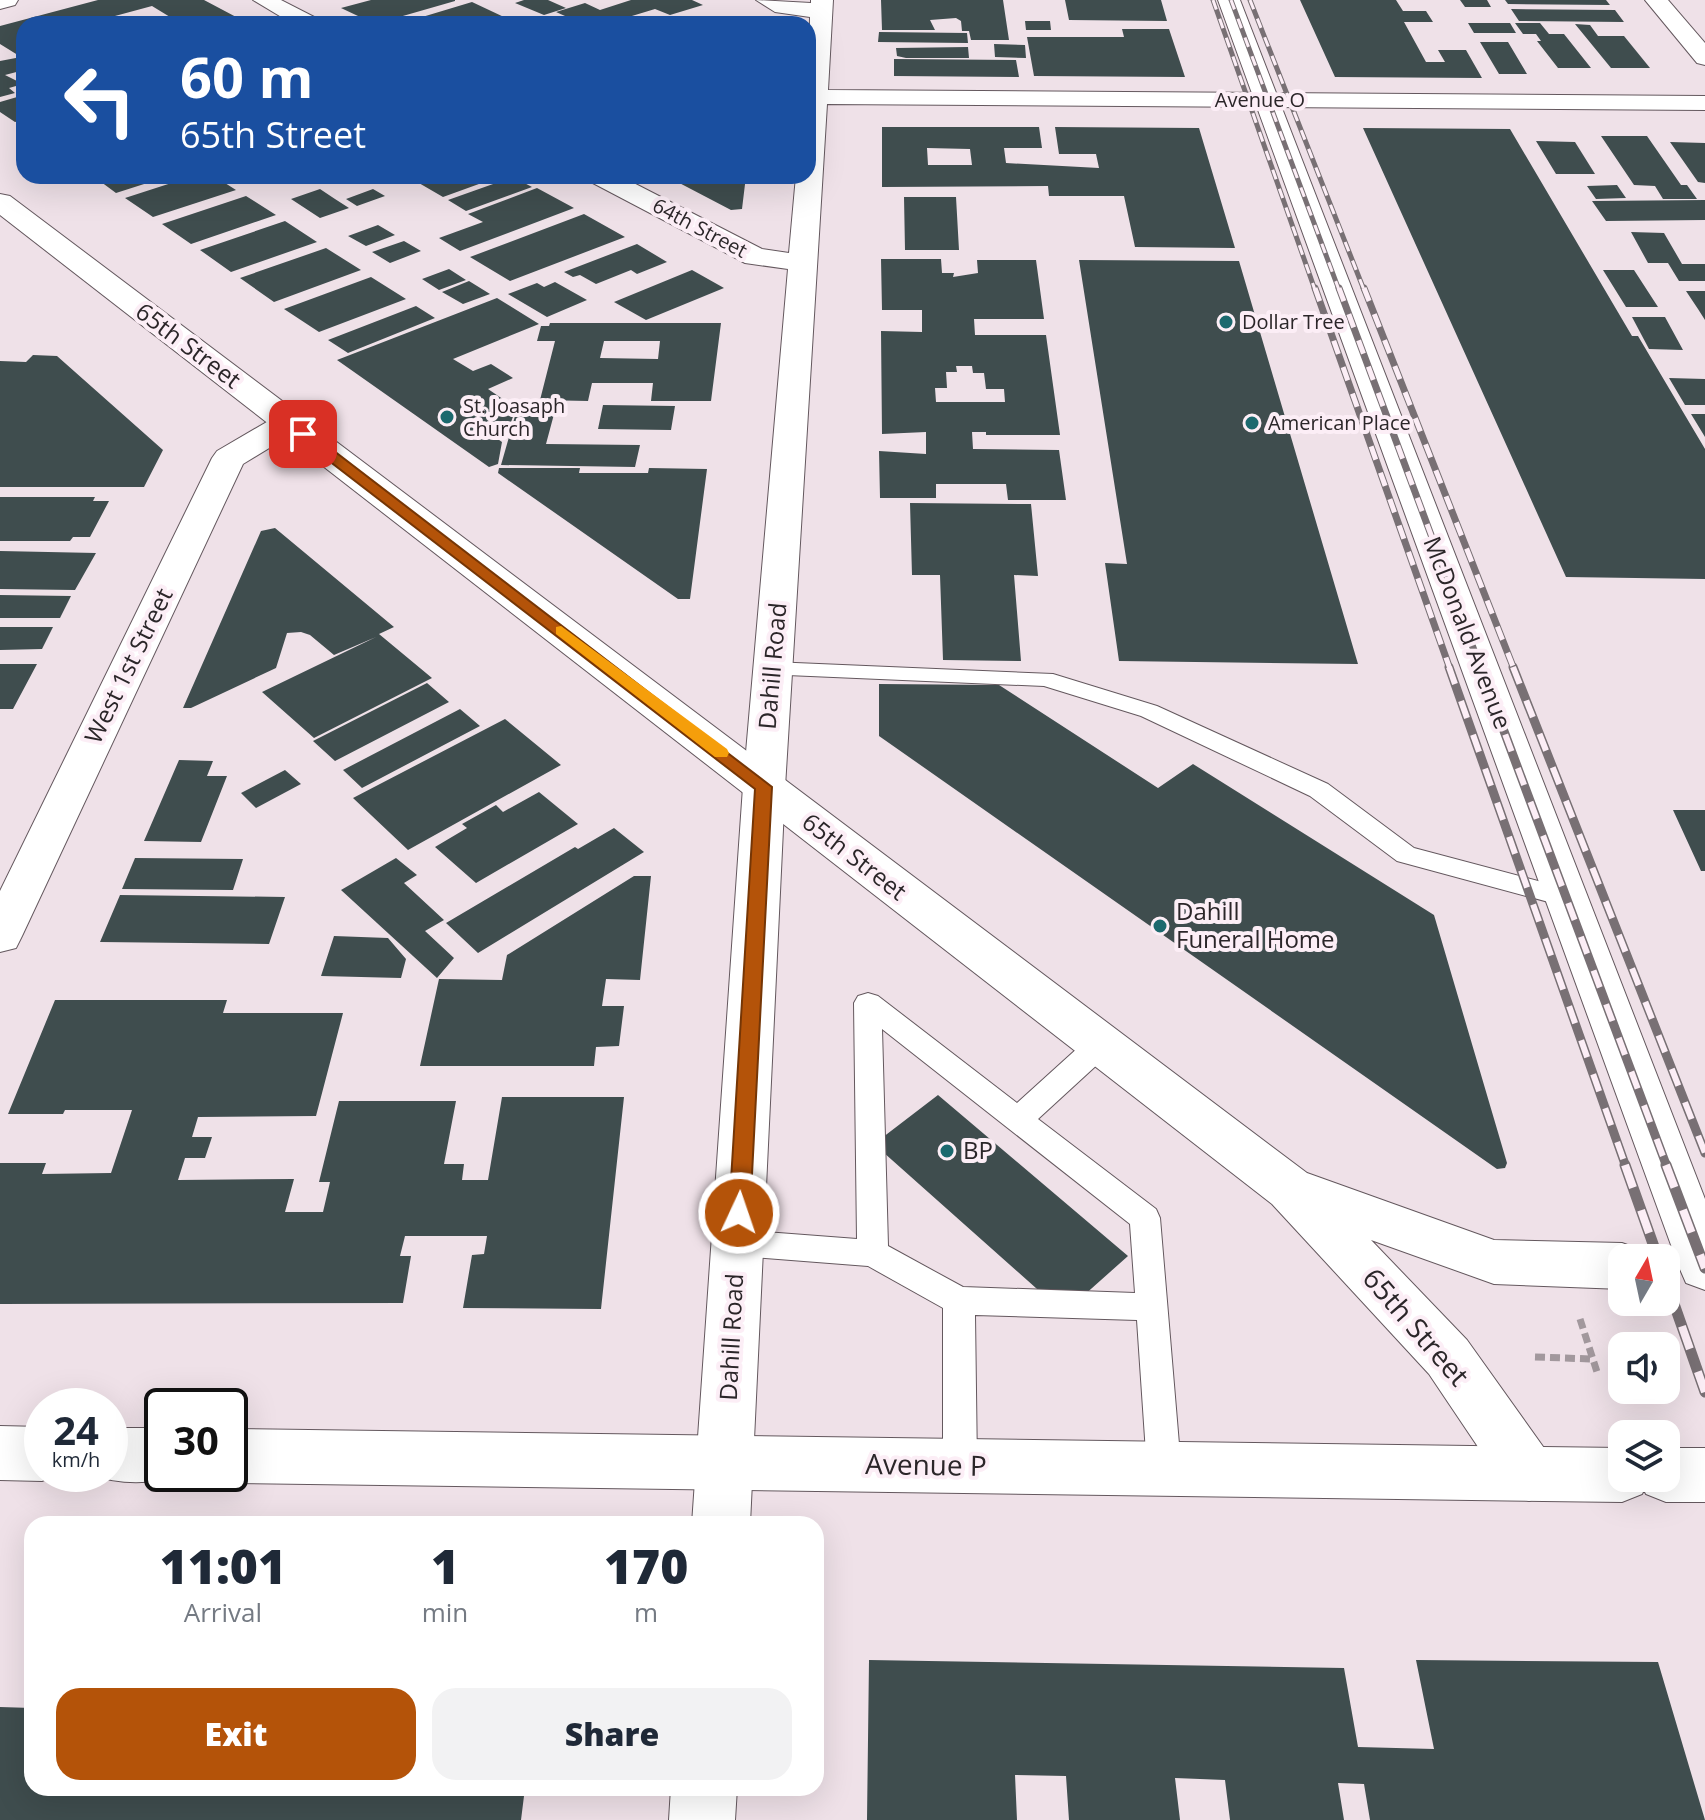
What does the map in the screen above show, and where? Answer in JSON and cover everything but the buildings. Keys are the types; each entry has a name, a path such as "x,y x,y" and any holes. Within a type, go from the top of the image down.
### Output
{"main road":[{"path":"0,2 7,0"},
{"path":"264,0 295,16"},
{"path":"767,0 783,7 822,6"},
{"name":"McDonald Avenue","path":"1229,0 1705,1268"},
{"path":"1656,0 1705,58"},
{"name":"Dahill Road","path":"816,97 822,6"},
{"name":"Avenue O","path":"816,97 1705,103"},
{"name":"64th Street","path":"615,184 755,257 805,263"},
{"name":"Dahill Road","path":"722,1516 764,787 810,184"},
{"name":"65th Street","path":"0,202 1290,1189 1448,1357 1529,1474"},
{"name":"West 1st Street","path":"0,936 229,458 288,423"},
{"name":"65th Street","path":"1290,1189 1494,1262 1608,1266"},
{"path":"1680,1267 1705,1268"},
{"path":"0,1453 24,1454"},
{"name":"Avenue P","path":"248,1456 1608,1475"},
{"path":"1680,1475 1705,1475"},
{"path":"702,1820 704,1796"}],"lane":[{"path":"772,669 1045,679 1149,711 1319,790 1406,855 1567,898"},
{"path":"873,1253 868,1003 1145,1218 1164,1468"},
{"path":"1017,1120 1101,1044"},
{"path":"738,1243 873,1253 959,1301 1151,1307"},
{"path":"959,1301 960,1466"}],"path":[{"path":"1579,1317 1598,1375"},
{"path":"1535,1357 1593,1359"}],"railway":[{"path":"1213,0 1315,290"},
{"path":"1231,0 1339,290"},
{"path":"1250,0 1364,290"},
{"path":"1315,288 1450,669"},
{"path":"1339,288 1481,669"},
{"path":"1364,288 1514,669"},
{"path":"1449,667 1626,1167"},
{"path":"1480,667 1667,1167"},
{"path":"1513,667 1705,1153"},
{"path":"1625,1165 1653,1244"},
{"path":"1666,1165 1705,1268"},
{"path":"1678,1316 1705,1392"}],"slow traffic":[{"path":"561,631 721,753"}],"place":[{"name":"Dollar Tree","path":"1226,322"},
{"name":"St. Joasaph Church","path":"447,417"},
{"name":"American Place","path":"1252,423"},
{"name":"Dahill Funeral Home","path":"1160,926"},
{"name":"BP","path":"947,1151"}],"route":[{"path":"303,434 764,787 739,1213"}]}
